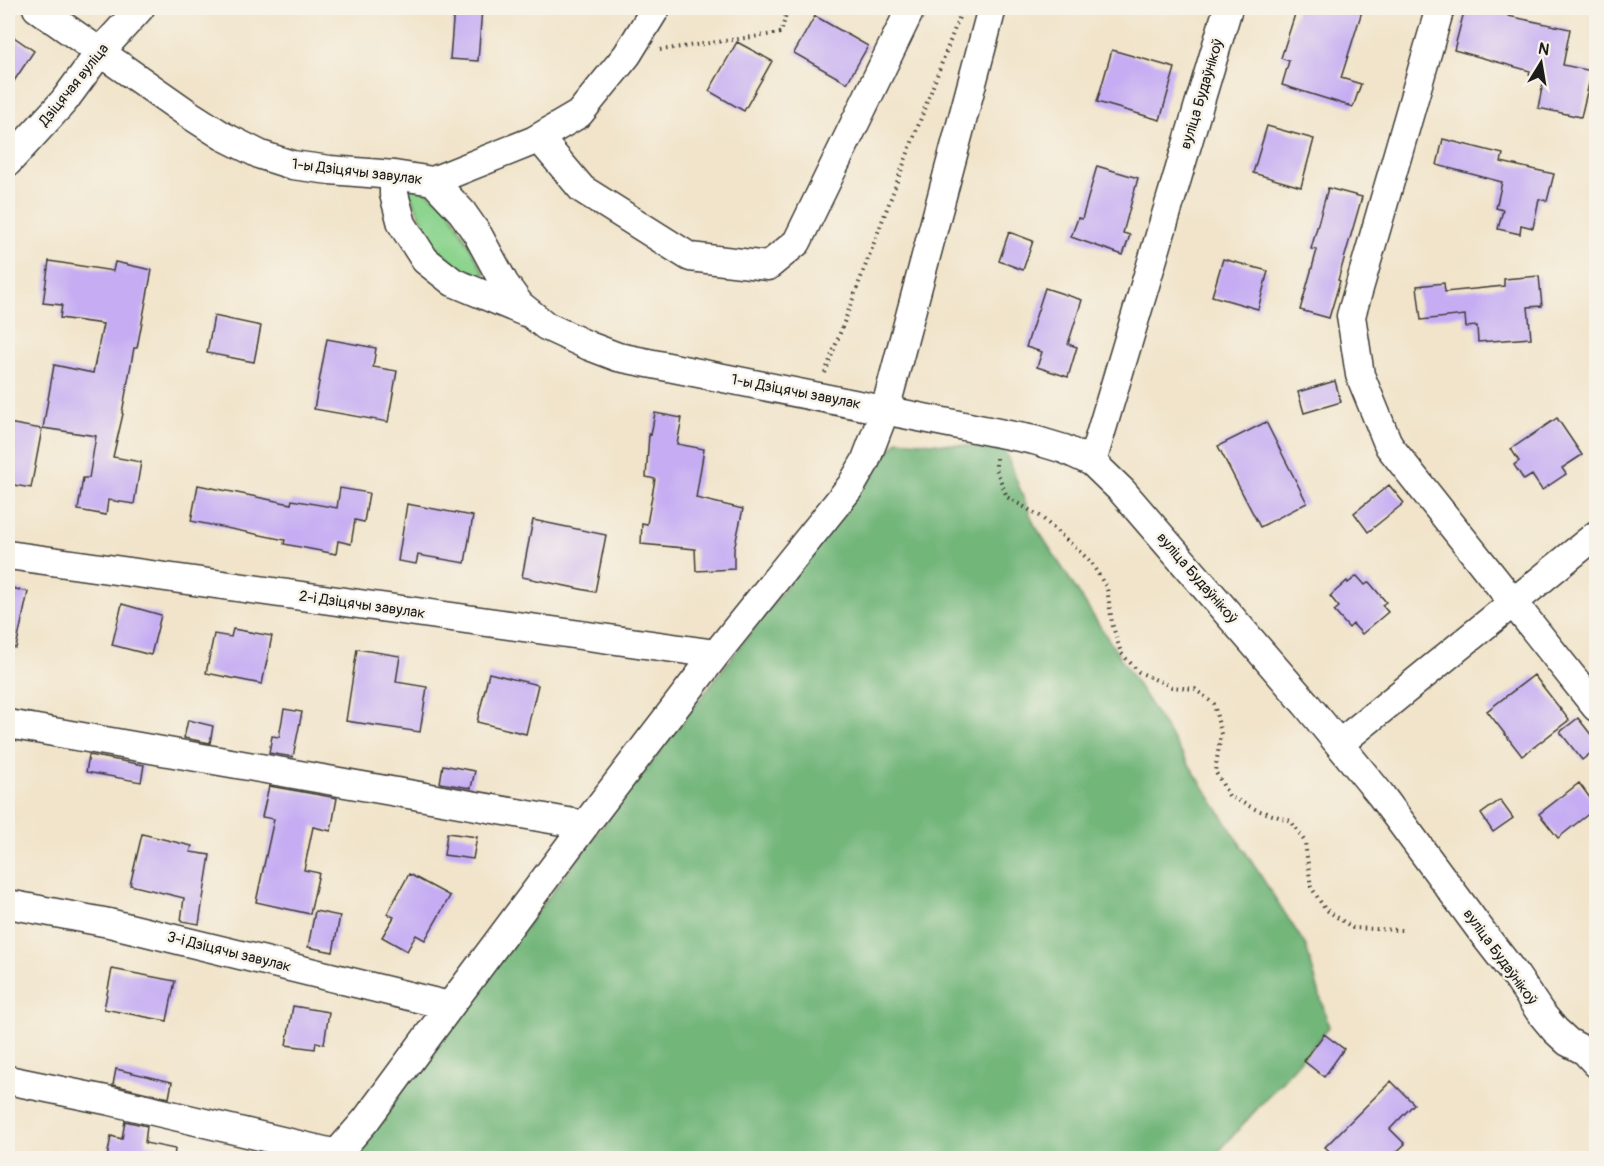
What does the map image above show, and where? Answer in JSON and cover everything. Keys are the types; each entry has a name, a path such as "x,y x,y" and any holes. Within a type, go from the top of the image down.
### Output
{"street":[{"name":"1-ы Дзіцячы завулак","path":"37,8 214,130 261,154 292,165 433,181 462,212 478,235 504,283 520,305 546,326 589,346 618,357 1034,440 1064,449 1092,462"},
{"name":"Дзіцячая вуліца","path":"8,162 64,101 100,52 140,8"},
{"path":"433,181 539,138 579,114 627,55 656,8"},
{"path":"539,138 582,189 690,257 768,266 797,242 911,8"},
{"path":"8,1080 111,1101 335,1156 366,1120 585,825 716,654 851,486 865,462 885,410 992,8"},
{"name":"вуліца Будаўнікоў","path":"1228,8 1092,462 1122,491 1380,794 1555,1030 1596,1063"},
{"path":"1440,8 1351,316 1360,375 1389,446 1596,707"},
{"path":"394,175 394,194 402,224 426,260 453,282 532,315"},
{"path":"1339,744 1596,535"},
{"name":"2-і Дзіцячы завулак","path":"8,555 716,654"},
{"path":"8,724 585,825"},
{"name":"3-і Дзіцячы завулак","path":"8,904 109,923 450,1006"}],"path":[{"path":"627,55 782,33 788,8"},
{"path":"816,396 963,8"},
{"path":"994,431 996,469 1007,497 1040,516 1090,561 1107,588 1112,623 1121,653 1139,672 1172,687 1195,689 1214,704 1221,734 1215,771 1229,796 1257,810 1291,821 1305,842 1311,887 1325,909 1353,928 1402,930"}],"green space":[{"path":"407,187 426,191 448,207 485,274 471,277 434,246"},
{"path":"898,440 1004,449 1034,524 1306,946 1329,1027 1324,1034 1213,1158 349,1158"}],"building":[{"path":"454,8 482,8 478,61 450,59"},
{"path":"1297,8 1363,8 1341,78 1361,84 1353,107 1282,85 1289,61 1281,58"},
{"path":"1465,8 1510,8 1508,16 1570,29 1563,65 1592,71 1581,117 1538,108 1544,78 1529,75 1530,71 1454,50"},
{"path":"815,16 868,46 847,83 794,53"},
{"path":"8,33 34,51 8,90"},
{"path":"737,42 772,61 744,111 709,91"},
{"path":"1112,50 1175,68 1160,120 1097,102"},
{"path":"1267,126 1314,139 1301,187 1253,173"},
{"path":"1443,139 1503,154 1501,162 1554,174 1547,201 1539,199 1533,228 1521,225 1520,234 1498,229 1503,210 1496,208 1502,182 1437,165"},
{"path":"1097,166 1138,178 1123,233 1130,235 1123,255 1071,237 1078,218 1082,219"},
{"path":"1328,188 1362,197 1329,318 1300,310 1317,250 1311,249"},
{"path":"1009,232 1033,241 1023,270 999,261"},
{"path":"1223,259 1268,271 1258,309 1212,296"},
{"path":"49,261 113,271 115,262 152,270 113,457 141,462 134,504 108,500 106,515 78,510 83,478 89,478 96,436 43,428 54,365 93,373 103,324 60,318 62,305 43,303"},
{"path":"1539,276 1542,306 1528,307 1531,338 1478,342 1477,326 1466,327 1465,315 1421,320 1417,286 1444,283 1445,292 1504,286 1504,279"},
{"path":"1045,288 1082,300 1068,344 1077,347 1068,377 1037,367 1042,352 1026,347"},
{"path":"214,316 261,326 254,362 207,353"},
{"path":"327,339 376,348 373,367 397,371 388,422 314,409"},
{"path":"1335,381 1341,402 1304,413 1298,392"},
{"path":"655,413 682,418 677,444 704,449 696,498 743,509 734,549 734,569 696,571 695,549 641,544 642,523 647,524 655,479 646,477 649,434 651,435"},
{"path":"1557,418 1582,455 1562,468 1566,474 1542,490 1532,475 1524,480 1514,465 1519,461 1511,449"},
{"path":"1266,422 1307,503 1260,527 1218,446"},
{"path":"8,423 42,429 31,488 8,484"},
{"path":"198,485 291,504 292,500 337,508 340,488 369,493 364,522 355,520 351,544 338,541 336,554 284,544 285,540 191,521"},
{"path":"1389,485 1404,503 1368,532 1354,513"},
{"path":"407,504 473,516 465,563 418,555 416,564 398,561"},
{"path":"533,520 606,535 595,592 522,577"},
{"path":"1357,576 1365,585 1369,582 1386,602 1382,605 1388,612 1362,634 1353,624 1349,628 1334,611 1339,607 1330,596 1347,581 1348,583"},
{"path":"8,587 28,592 16,648 8,647"},
{"path":"122,604 161,615 151,655 112,645"},
{"path":"233,629 272,636 262,684 206,673 214,634 231,637"},
{"path":"357,649 400,656 396,682 427,687 420,732 346,721"},
{"path":"489,673 538,685 526,734 477,722"},
{"path":"1534,675 1569,720 1522,756 1487,711"},
{"path":"284,709 302,712 293,757 269,753 272,736 279,737"},
{"path":"1578,718 1596,741 1596,749 1582,760 1560,732"},
{"path":"188,720 213,726 210,743 184,738"},
{"path":"89,755 144,765 141,782 86,772"},
{"path":"443,765 475,771 471,788 440,783"},
{"path":"1579,783 1596,808 1558,838 1539,814"},
{"path":"269,786 337,798 331,831 313,827 304,870 319,873 310,914 256,902 274,819 262,817"},
{"path":"1500,800 1513,818 1493,832 1481,814"},
{"path":"447,833 477,837 473,859 444,855"},
{"path":"142,834 192,846 190,852 210,855 199,924 181,921 184,898 130,885"},
{"path":"409,874 450,896 425,940 416,935 407,951 382,937 394,917 387,914"},
{"path":"315,911 340,916 333,952 308,947"},
{"path":"112,969 175,981 167,1021 104,1009"},
{"path":"293,1006 329,1012 324,1044 316,1042 315,1049 286,1045"},
{"path":"1324,1034 1344,1049 1324,1077 1304,1061"},
{"path":"116,1069 172,1082 169,1098 113,1085"},
{"path":"1391,1081 1414,1104 1390,1129 1405,1144 1390,1158 1337,1158 1325,1147"},
{"path":"125,1121 147,1126 145,1143 175,1149 174,1158 107,1158 111,1136 122,1139"}]}
